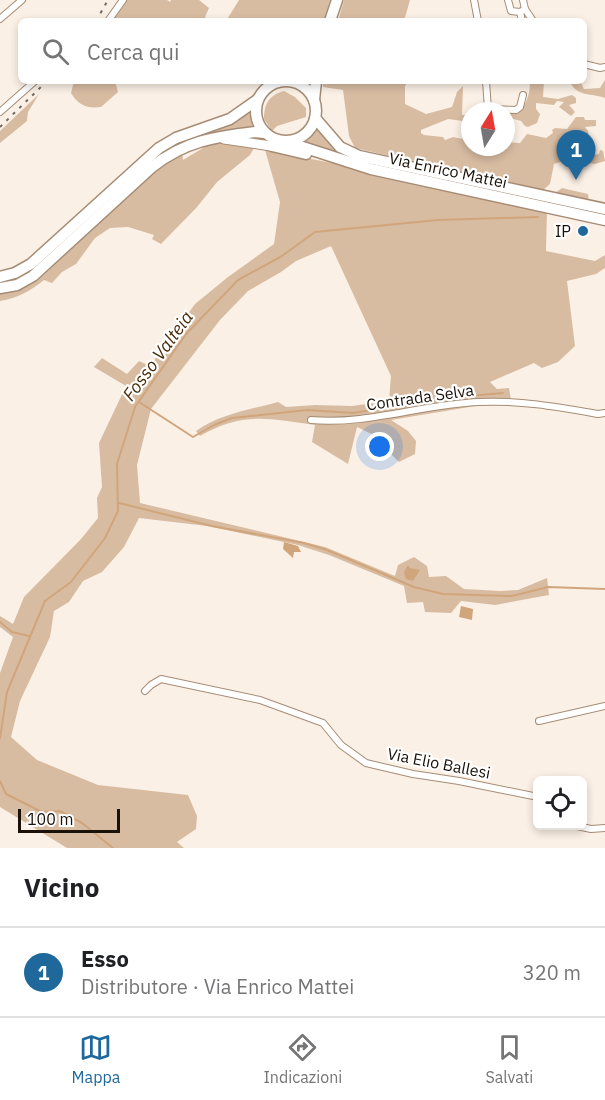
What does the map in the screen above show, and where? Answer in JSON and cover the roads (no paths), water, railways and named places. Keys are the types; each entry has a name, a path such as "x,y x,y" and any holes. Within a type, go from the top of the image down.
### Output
{"main road":[{"path":"331,18 337,0"},
{"path":"0,277 15,273 31,264 159,148 176,138 230,119 257,100 269,86 274,84"},
{"path":"296,84 302,86 315,109"},
{"path":"213,138 258,144 273,139 305,135 311,128 315,109 316,84"},
{"path":"257,100 256,118 273,139 371,169"},
{"name":"Via Enrico Mattei","path":"315,109 340,147 359,156 605,209"},
{"name":"Via Enrico Mattei","path":"0,288 17,285 33,276 152,166 168,154 197,141 255,132 371,169 605,220"}],"street":[{"path":"0,19 22,0"},
{"path":"110,18 123,0"},
{"path":"474,0 477,18"},
{"path":"508,0 511,11 523,11 530,18"},
{"path":"522,18 523,0"},
{"path":"587,65 605,67"},
{"path":"0,112 32,84"},
{"path":"486,84 488,110 516,110 520,107 523,95"},
{"name":"Contrada Selva","path":"311,420 349,421 398,412 480,402 518,401 598,414 605,413"},
{"name":"Via Elio Ballesi","path":"145,691 161,679 260,700 323,723 341,745 366,763 413,774 533,795"},
{"path":"539,721 605,706"},
{"path":"587,828 605,828"}],"waterway":[{"name":"Fosso Valteia","path":"0,738 7,692 45,601 71,582 105,538 118,511 117,464 135,407 186,334 238,280 282,256 315,232 438,220 538,217"},
{"path":"139,402 193,437 232,418 307,410 353,413 457,397 503,393"},
{"path":"119,503 212,526 304,543 327,550 414,587 443,594 512,596 548,587 605,589"},
{"path":"0,622 12,632 29,636"},
{"path":"0,781 6,794 42,812 60,811 82,823 113,848"}],"railway":[{"path":"98,18 108,0"},
{"path":"0,127 44,84"}],"place":[{"name":"Esso","path":"576,180"},
{"name":"IP","path":"583,231"}]}
